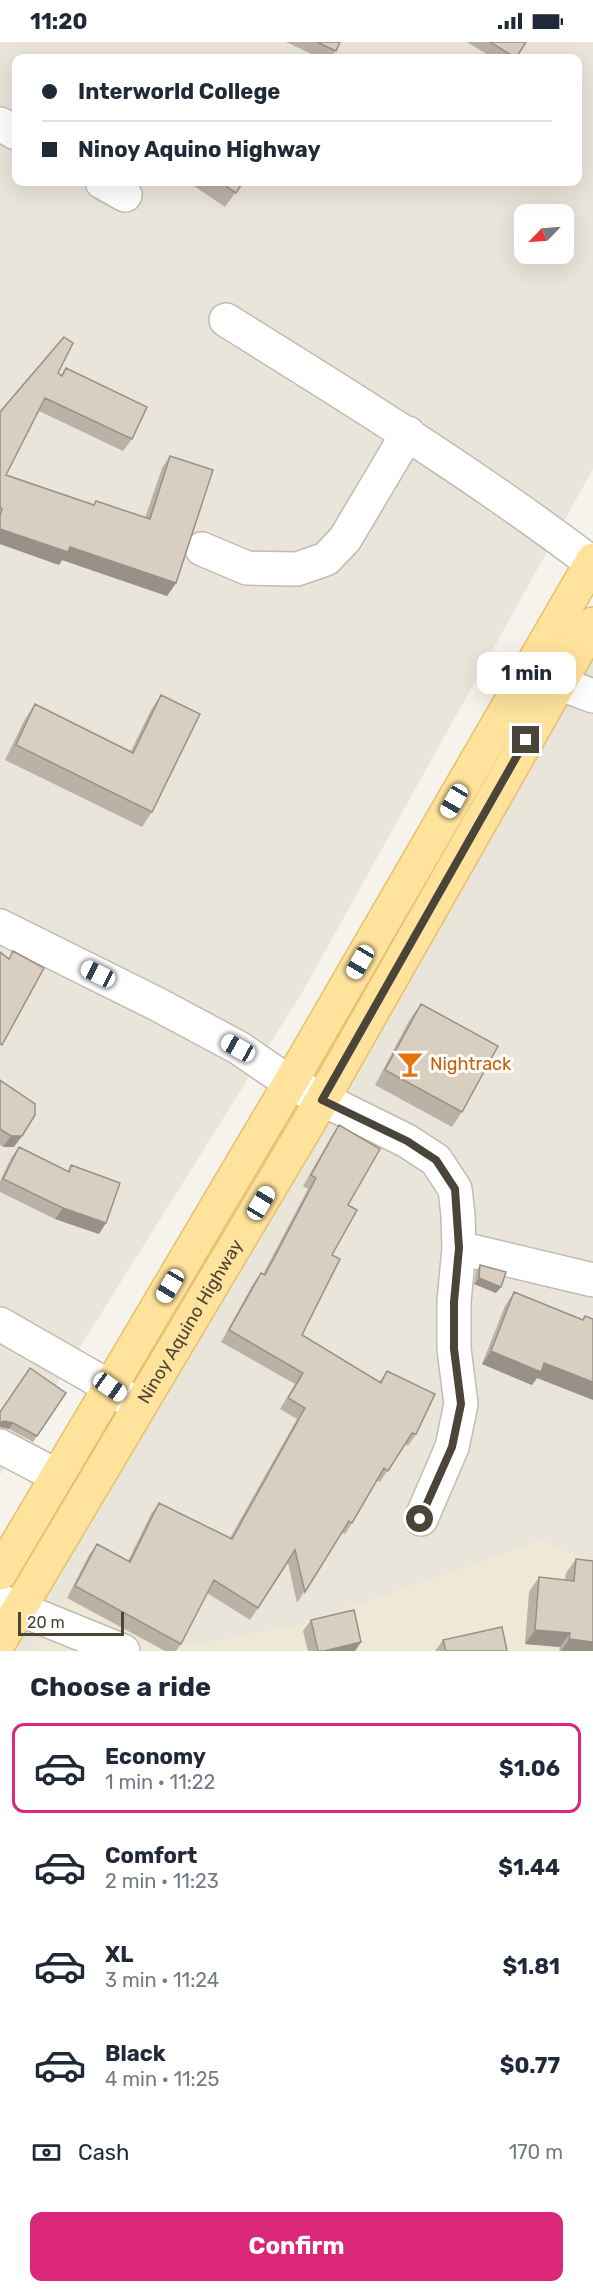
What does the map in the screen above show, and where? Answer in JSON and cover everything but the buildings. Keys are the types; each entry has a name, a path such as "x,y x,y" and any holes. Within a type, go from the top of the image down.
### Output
{"main road":[{"name":"Ninoy Aquino Highway","path":"0,1641 9,1605 139,1407 322,1100 490,770 592,562"},
{"name":"Ninoy Aquino Highway","path":"0,1574 290,1083 490,770 558,683 593,624"}],"street":[{"path":"226,320 408,433 592,562"},
{"path":"202,549 247,568 297,569 326,559 345,539 408,433"},
{"path":"558,683 593,696"},
{"path":"0,926 157,1004 238,1048 290,1083 407,1141 436,1160 455,1189 459,1248 454,1302 454,1349 461,1404 452,1447 420,1519"},
{"path":"459,1248 593,1280"},
{"path":"0,1324 110,1387 139,1407"},
{"path":"0,1446 57,1476"},
{"path":"9,1605 123,1651"}],"shaded area":[{"path":"0,42 593,42 593,469 303,991 0,1475"},
{"path":"593,641 593,1651 0,1651"},
{"path":"541,1541 593,1562 593,1651 36,1651 71,1588 190,1646 302,1624"}],"place":[{"name":"Nightrack","path":"410,1064"}],"route":[{"path":"420,1519 452,1447 461,1404 454,1349 454,1302 459,1248 455,1189 436,1160 407,1141 322,1100 526,740"}]}
